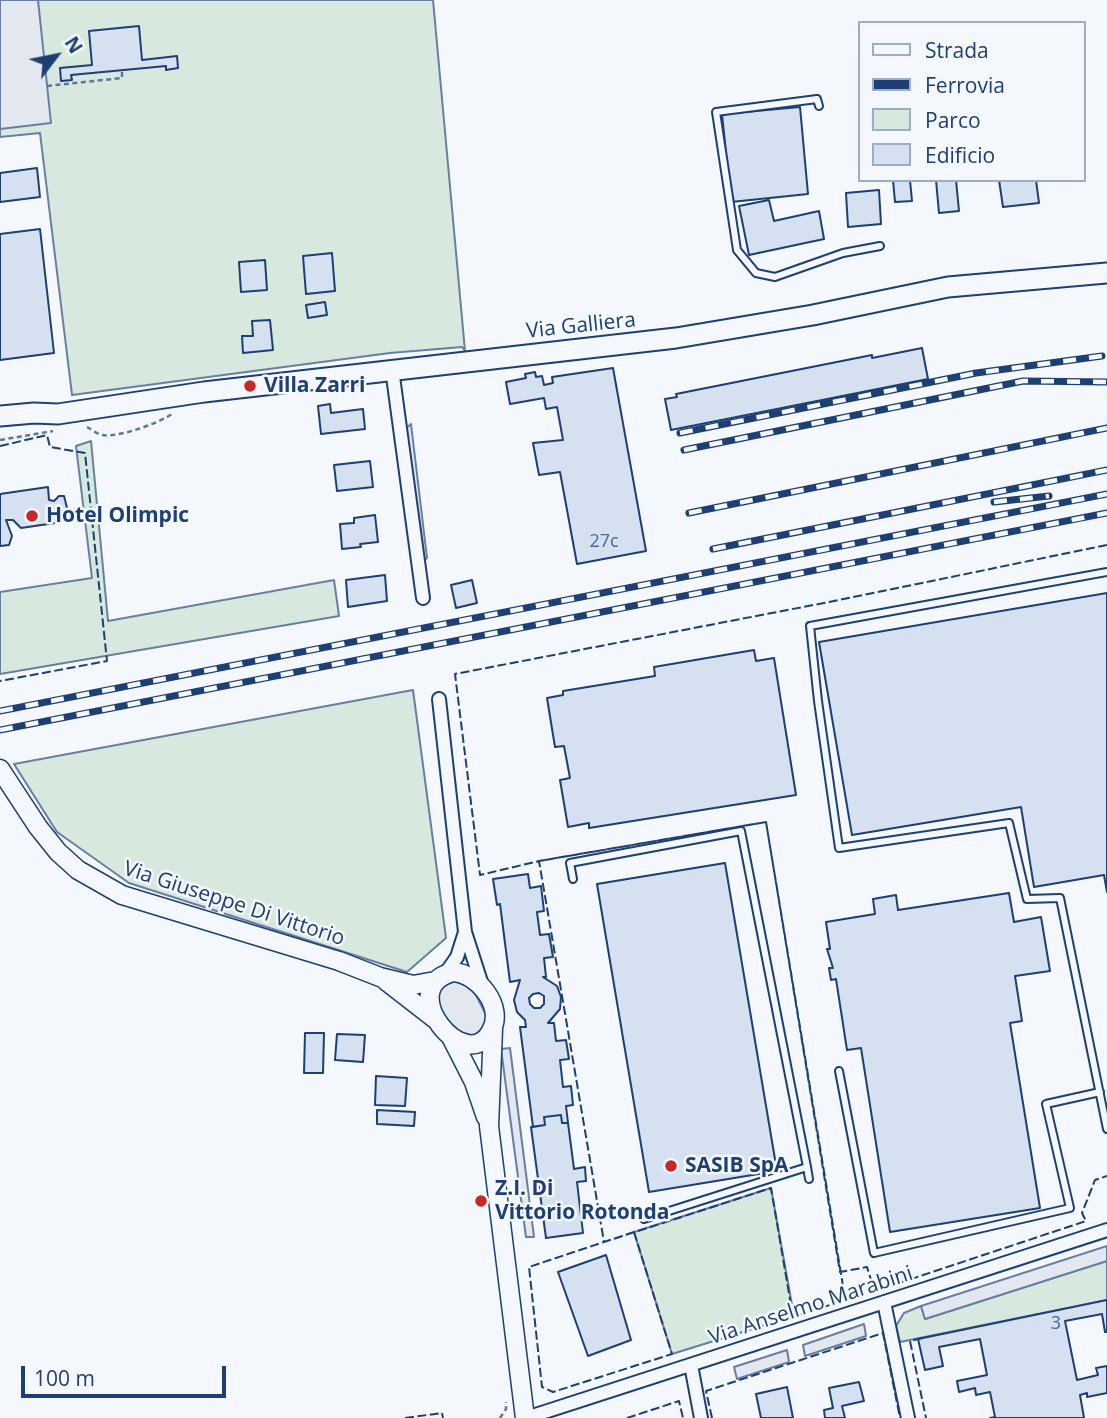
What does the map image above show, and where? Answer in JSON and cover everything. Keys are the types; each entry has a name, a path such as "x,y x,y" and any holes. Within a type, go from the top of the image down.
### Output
{"main road":[{"name":"Via Galliera","path":"0,429 55,423 204,392 676,338 801,317 948,287 1107,273"},
{"name":"Via Galliera","path":"0,416 34,413 55,423"}],"street":[{"path":"392,369 423,598"},
{"name":"Via Giuseppe Di Vittorio","path":"439,699 465,932 483,988 492,1006 489,1126 526,1418"},
{"name":"Via Giuseppe Di Vittorio","path":"0,769 37,827 58,852 78,870 122,895 413,985 462,972 483,988"},
{"name":"Via Giuseppe Di Vittorio","path":"437,1020 429,999 440,977 457,957 465,932"},
{"name":"Via Giuseppe Di Vittorio","path":"380,976 437,1020 451,1037 474,1082 489,1126"},
{"path":"451,1037 471,1044 482,1041 493,1029"},
{"name":"Via Anselmo Marabini","path":"526,1418 1107,1230"},
{"path":"884,1302 908,1418"},
{"path":"691,1365 701,1418"}],"lane":[{"path":"819,106 817,99 716,112 737,250 756,273 775,277 843,253 880,246"},
{"path":"1107,572 810,626 839,848 1009,823 1027,899 1060,898 1107,1129"},
{"path":"573,879 569,863 741,831 809,1179"},
{"path":"839,1072 874,1253 1070,1208 1046,1104 1100,1092"},
{"path":"644,1219 807,1167"}],"path":[{"path":"47,86 122,78 122,70"},
{"path":"0,440 55,423"},
{"path":"84,425 102,435 117,433"},
{"path":"500,1418 506,1409 506,1402"}],"green space":[{"path":"0,0 433,0 465,351 462,347 390,353 72,395 40,133 0,137"},
{"path":"91,441 108,621 334,580 339,616 0,674 0,592 92,578 76,446"},
{"path":"413,690 446,938 407,972 129,883 57,832 14,764"},
{"path":"771,1188 794,1316 672,1354 634,1232"},
{"path":"1107,1261 1107,1300 900,1342 896,1326 904,1313 921,1306 925,1319"}],"shaded area":[{"path":"0,0 38,0 51,123 0,129"},
{"path":"411,424 427,558 419,565 404,430"},
{"path":"454,981 468,986 475,993 486,1015 485,1026 474,1036 453,1030 439,1010 438,997 441,987"},
{"path":"510,1048 534,1237 526,1237 501,1049"},
{"path":"1107,1246 1107,1261 925,1319 921,1306"},
{"path":"864,1324 866,1336 805,1356 803,1345"},
{"path":"787,1350 789,1362 737,1379 734,1367"}],"building":[{"path":"139,26 142,60 177,56 178,68 166,70 166,66 71,75 72,80 61,81 60,68 92,65 89,31"},
{"path":"800,107 808,194 731,202 722,114"},
{"path":"37,168 40,197 0,202 0,173"},
{"path":"893,182 910,182 912,201 895,202"},
{"path":"936,182 956,182 959,211 939,213"},
{"path":"999,182 1036,182 1039,203 1003,207"},
{"path":"879,190 881,224 848,227 846,193"},
{"path":"769,200 774,221 819,211 824,239 749,255 739,206"},
{"path":"40,229 54,353 0,360 0,234"},
{"path":"332,253 335,291 306,294 303,256"},
{"path":"265,260 267,290 241,292 239,262"},
{"path":"325,302 327,315 308,318 306,305"},
{"path":"270,320 273,350 243,353 242,336 253,336 252,321"},
{"path":"922,348 928,379 671,430 665,399 677,397 676,394 872,355 872,358"},
{"path":"613,368 646,551 577,564 560,472 539,475 533,443 563,440 557,407 546,409 544,398 510,404 506,382 526,378 525,374 535,372 536,377 542,376 544,385 553,383 552,377"},
{"path":"330,404 331,413 363,409 365,429 321,434 318,406"},
{"path":"370,461 373,487 337,491 334,465"},
{"name":"Hotel Olimpic","path":"48,487 49,500 54,501 59,496 64,496 67,508 63,518 55,523 21,528 13,520 6,520 12,536 9,545 0,546 0,494"},
{"path":"375,515 378,542 342,549 340,524 354,523 354,518"},
{"path":"385,575 387,601 348,607 346,580"},
{"path":"472,580 477,603 456,608 451,585"},
{"path":"1107,593 1107,892 1104,875 1034,887 1021,807 852,835 819,642"},
{"path":"754,650 756,661 774,658 796,795 589,828 589,823 568,827 560,780 570,778 564,746 555,747 547,698 563,695 563,691 655,676 654,667"},
{"path":"725,863 777,1171 649,1192 597,884"},
{"path":"528,874 530,888 541,886 544,911 537,912 540,935 549,934 553,957 544,958 546,977 543,977 557,986 561,997 560,1009 548,1023 554,1023 556,1041 566,1040 569,1059 560,1060 563,1087 571,1086 573,1105 566,1106 568,1123 562,1123 561,1115 544,1117 545,1125 533,1127 520,1027 526,1027 525,1020 517,1012 514,1000 520,980 510,982 500,904 497,905 493,879","holes":["533,994 544,996 544,1004 540,1008 534,1008 530,1004 529,998"]},
{"path":"1009,893 1014,922 1041,917 1050,971 1015,976 1022,1021 1010,1023 1040,1208 890,1232 861,1048 847,1050 836,979 831,980 829,968 833,968 827,949 830,949 826,922 875,914 873,899 896,895 898,910"},
{"path":"305,1033 324,1033 323,1073 304,1073"},
{"path":"337,1034 365,1035 363,1062 335,1060"},
{"path":"376,1076 407,1078 405,1106 375,1105"},
{"path":"377,1110 415,1112 414,1126 377,1124"},
{"path":"561,1115 562,1123 568,1123 574,1169 585,1167 586,1181 577,1182 583,1233 546,1238 531,1127 545,1125 544,1117"},
{"path":"606,1255 631,1340 588,1356 558,1272"},
{"path":"1107,1300 1107,1332 1102,1314 1065,1321 1077,1380 1098,1375 1096,1368 1107,1366 1107,1393 1087,1397 1087,1393 1080,1395 1084,1418 990,1418 995,1417 990,1392 976,1395 975,1388 959,1392 957,1381 987,1375 980,1339 939,1347 943,1366 925,1370 918,1339"},
{"path":"859,1382 864,1401 842,1406 845,1418 825,1418 824,1410 833,1408 829,1388"},
{"path":"787,1387 793,1418 761,1418 756,1394"}],"railway":[{"path":"680,433 976,373 1102,356"},
{"path":"684,450 1023,381 1107,382"},
{"path":"689,513 1107,428"},
{"path":"713,549 1107,470"},
{"path":"0,711 1107,494"},
{"path":"994,502 1049,496"},
{"path":"0,730 1107,513"}],"fence":[{"path":"0,446 47,435 50,447 85,453 107,661 0,681"},
{"path":"1107,545 455,674 480,875 539,861 766,822 840,1272 867,1267 873,1286 884,1288 1086,1221 1082,1213 1095,1180 1107,1176"},
{"path":"766,822 845,1298 793,1317 771,1188 604,1242 539,861 766,822"},
{"path":"634,1232 672,1354 553,1392 542,1387 529,1267 634,1232"},
{"path":"712,1418 706,1391 883,1333 900,1418"},
{"path":"922,1338 910,1341 926,1418"},
{"path":"627,1418 679,1401 683,1418"},
{"path":"405,1418 442,1413 443,1418"}],"place":[{"name":"Villa Zarri","path":"250,386"},
{"name":"Hotel Olimpic","path":"32,516"},
{"name":"SASIB SpA","path":"671,1166"},
{"name":"Z.I. Di Vittorio Rotonda","path":"481,1201"}]}
